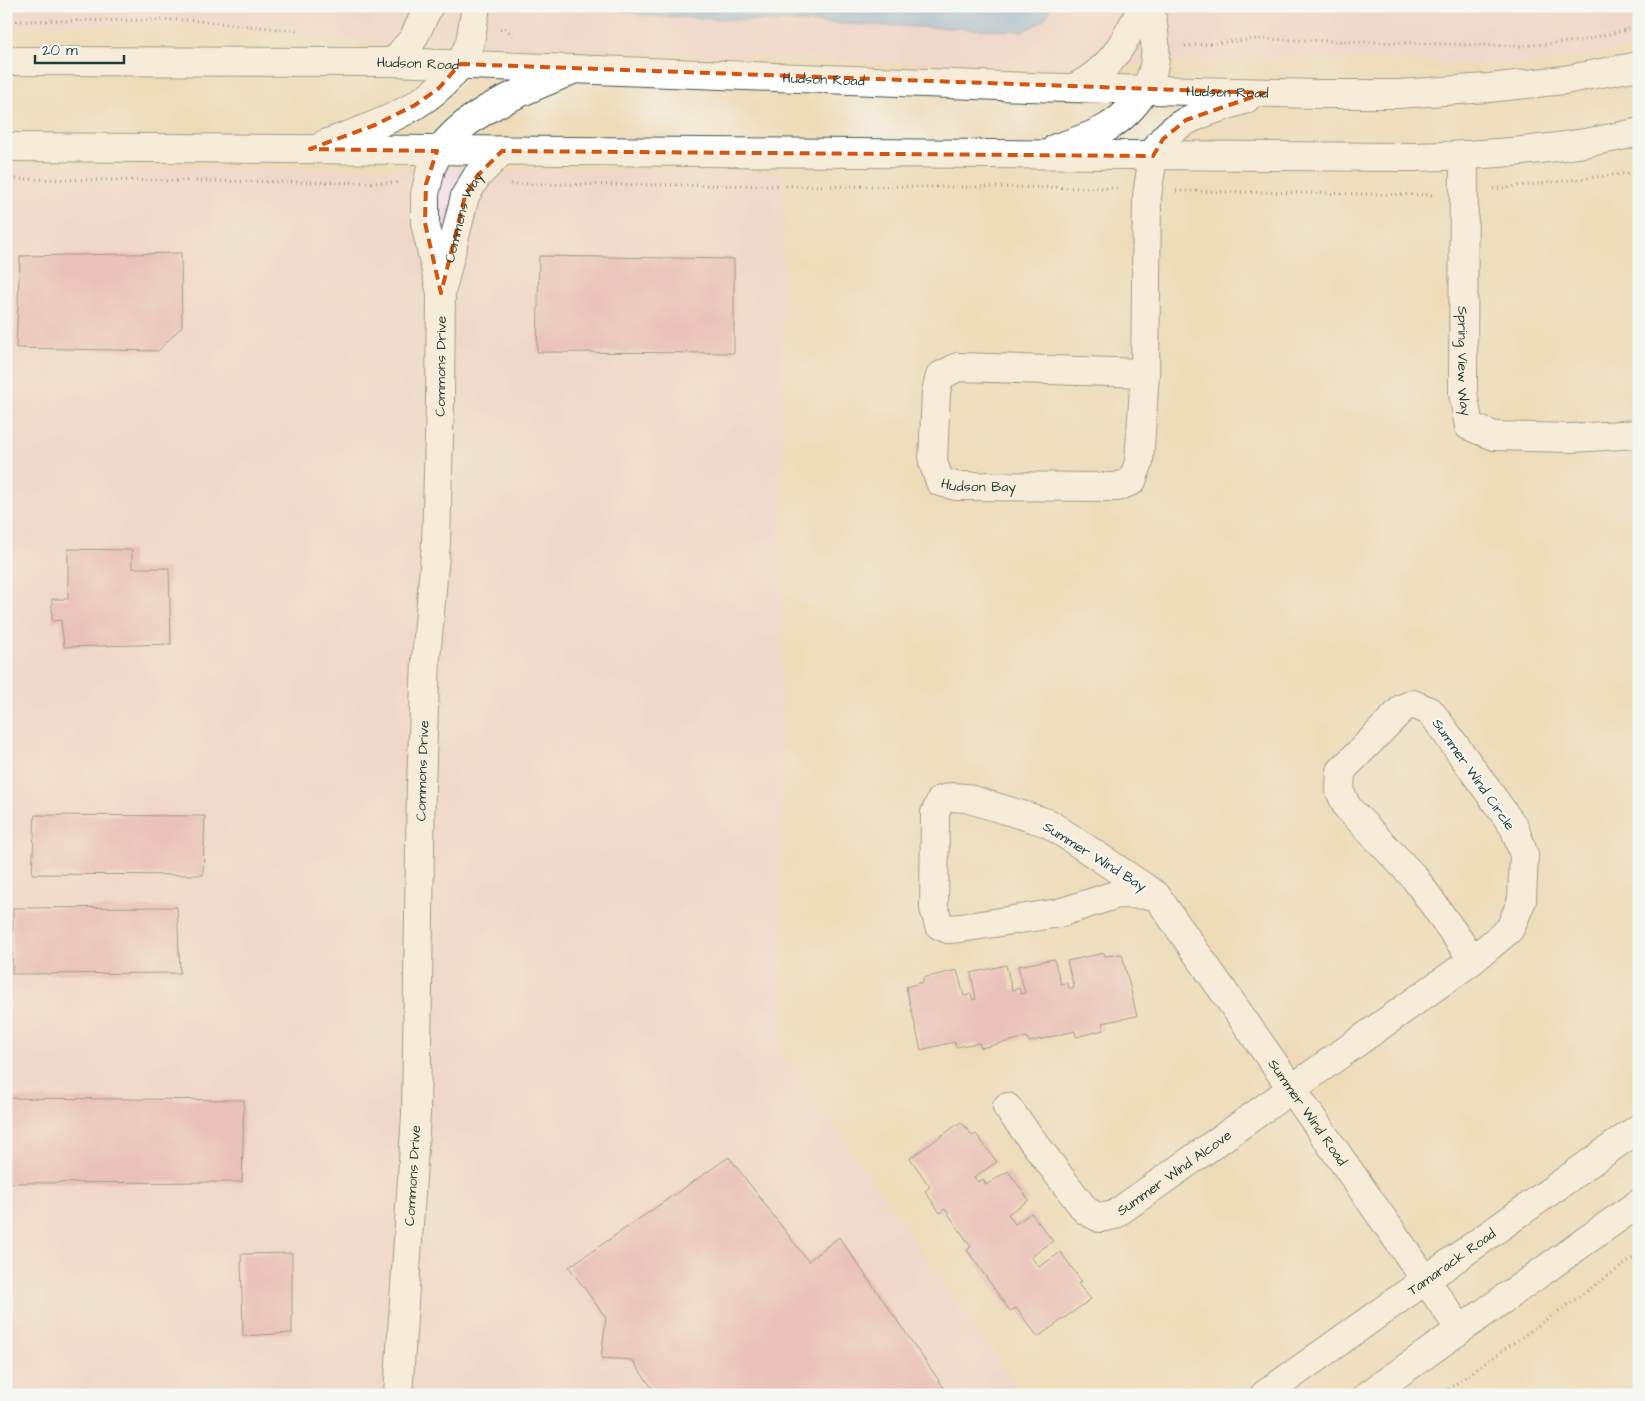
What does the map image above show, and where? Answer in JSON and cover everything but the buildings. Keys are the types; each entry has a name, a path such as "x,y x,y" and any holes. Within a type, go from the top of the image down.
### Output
{"street":[{"path":"393,62 413,39 429,6"},
{"path":"1074,88 1095,76 1109,64 1126,39 1143,6"},
{"path":"1036,155 1091,137 1113,126 1129,112 1145,90 1156,65 1156,49 1150,6"},
{"path":"310,149 375,125 415,105 439,88 460,64 468,50 475,18"},
{"name":"Hudson Road","path":"6,61 393,62 1264,94 1379,94 1457,90 1564,80 1639,66"},
{"name":"Commons Drive","path":"398,1395 416,1115 421,785 438,481 442,293 425,223 426,184 432,164 439,151 454,133 479,114 576,68"},
{"path":"1153,156 1163,138 1186,120 1264,94"},
{"path":"6,147 1413,157 1464,155 1571,145 1639,132"},
{"name":"Commons Way","path":"442,293 460,224 462,206 480,172 502,151"},
{"name":"Spring View Way","path":"1464,155 1463,393 1469,426 1494,436 1571,438 1639,434"},
{"name":"Hudson Bay","path":"1145,373 958,367 940,376 936,392 933,462 940,482 956,486 1117,488 1132,481 1139,462 1145,373 1147,196 1153,156"},
{"name":"Summer Wind Circle","path":"1290,1089 1473,960 1510,928 1522,900 1524,855 1514,827 1431,712 1412,704 1403,708 1341,771 1340,791 1347,807 1414,877 1473,960"},
{"name":"Summer Wind Bay","path":"952,797 966,798 1048,823 1156,895 1118,894 1058,913 961,928 948,928 939,925 934,908 935,813 940,800 952,797"},
{"name":"Summer Wind Road","path":"1156,895 1290,1089 1427,1279 1460,1329"},
{"name":"Summer Wind Alcove","path":"1007,1107 1086,1211 1100,1218 1114,1215 1290,1089"},
{"name":"Tamarack Road","path":"1264,1395 1639,1128"},
{"path":"1368,1395 1639,1203"}],"path":[{"path":"475,18 507,29 512,37 519,40"},
{"path":"6,22 189,20 306,31"},
{"path":"1156,49 1257,39 1522,46 1579,41 1639,27"},
{"path":"1491,189 1639,172"},
{"path":"6,179 426,184"},
{"path":"472,184 1123,188"},
{"path":"1170,191 1442,195"},
{"path":"1440,1395 1639,1254"}],"highlighted area":[{"path":"460,64 1264,93 1186,120 1163,139 1153,156 502,151 477,176 465,196 441,293 425,223 426,184 437,151 310,149 375,125 415,105 439,88"}],"shaded area":[{"path":"6,6 1639,6 1639,46 1575,58 1502,65 1361,59 1249,58 1052,68 382,43 184,24 6,26"},
{"path":"6,166 783,172 781,1052 1022,1395 6,1395"}],"water":[{"path":"598,6 1050,6 1044,19 1022,31 646,16"}]}
